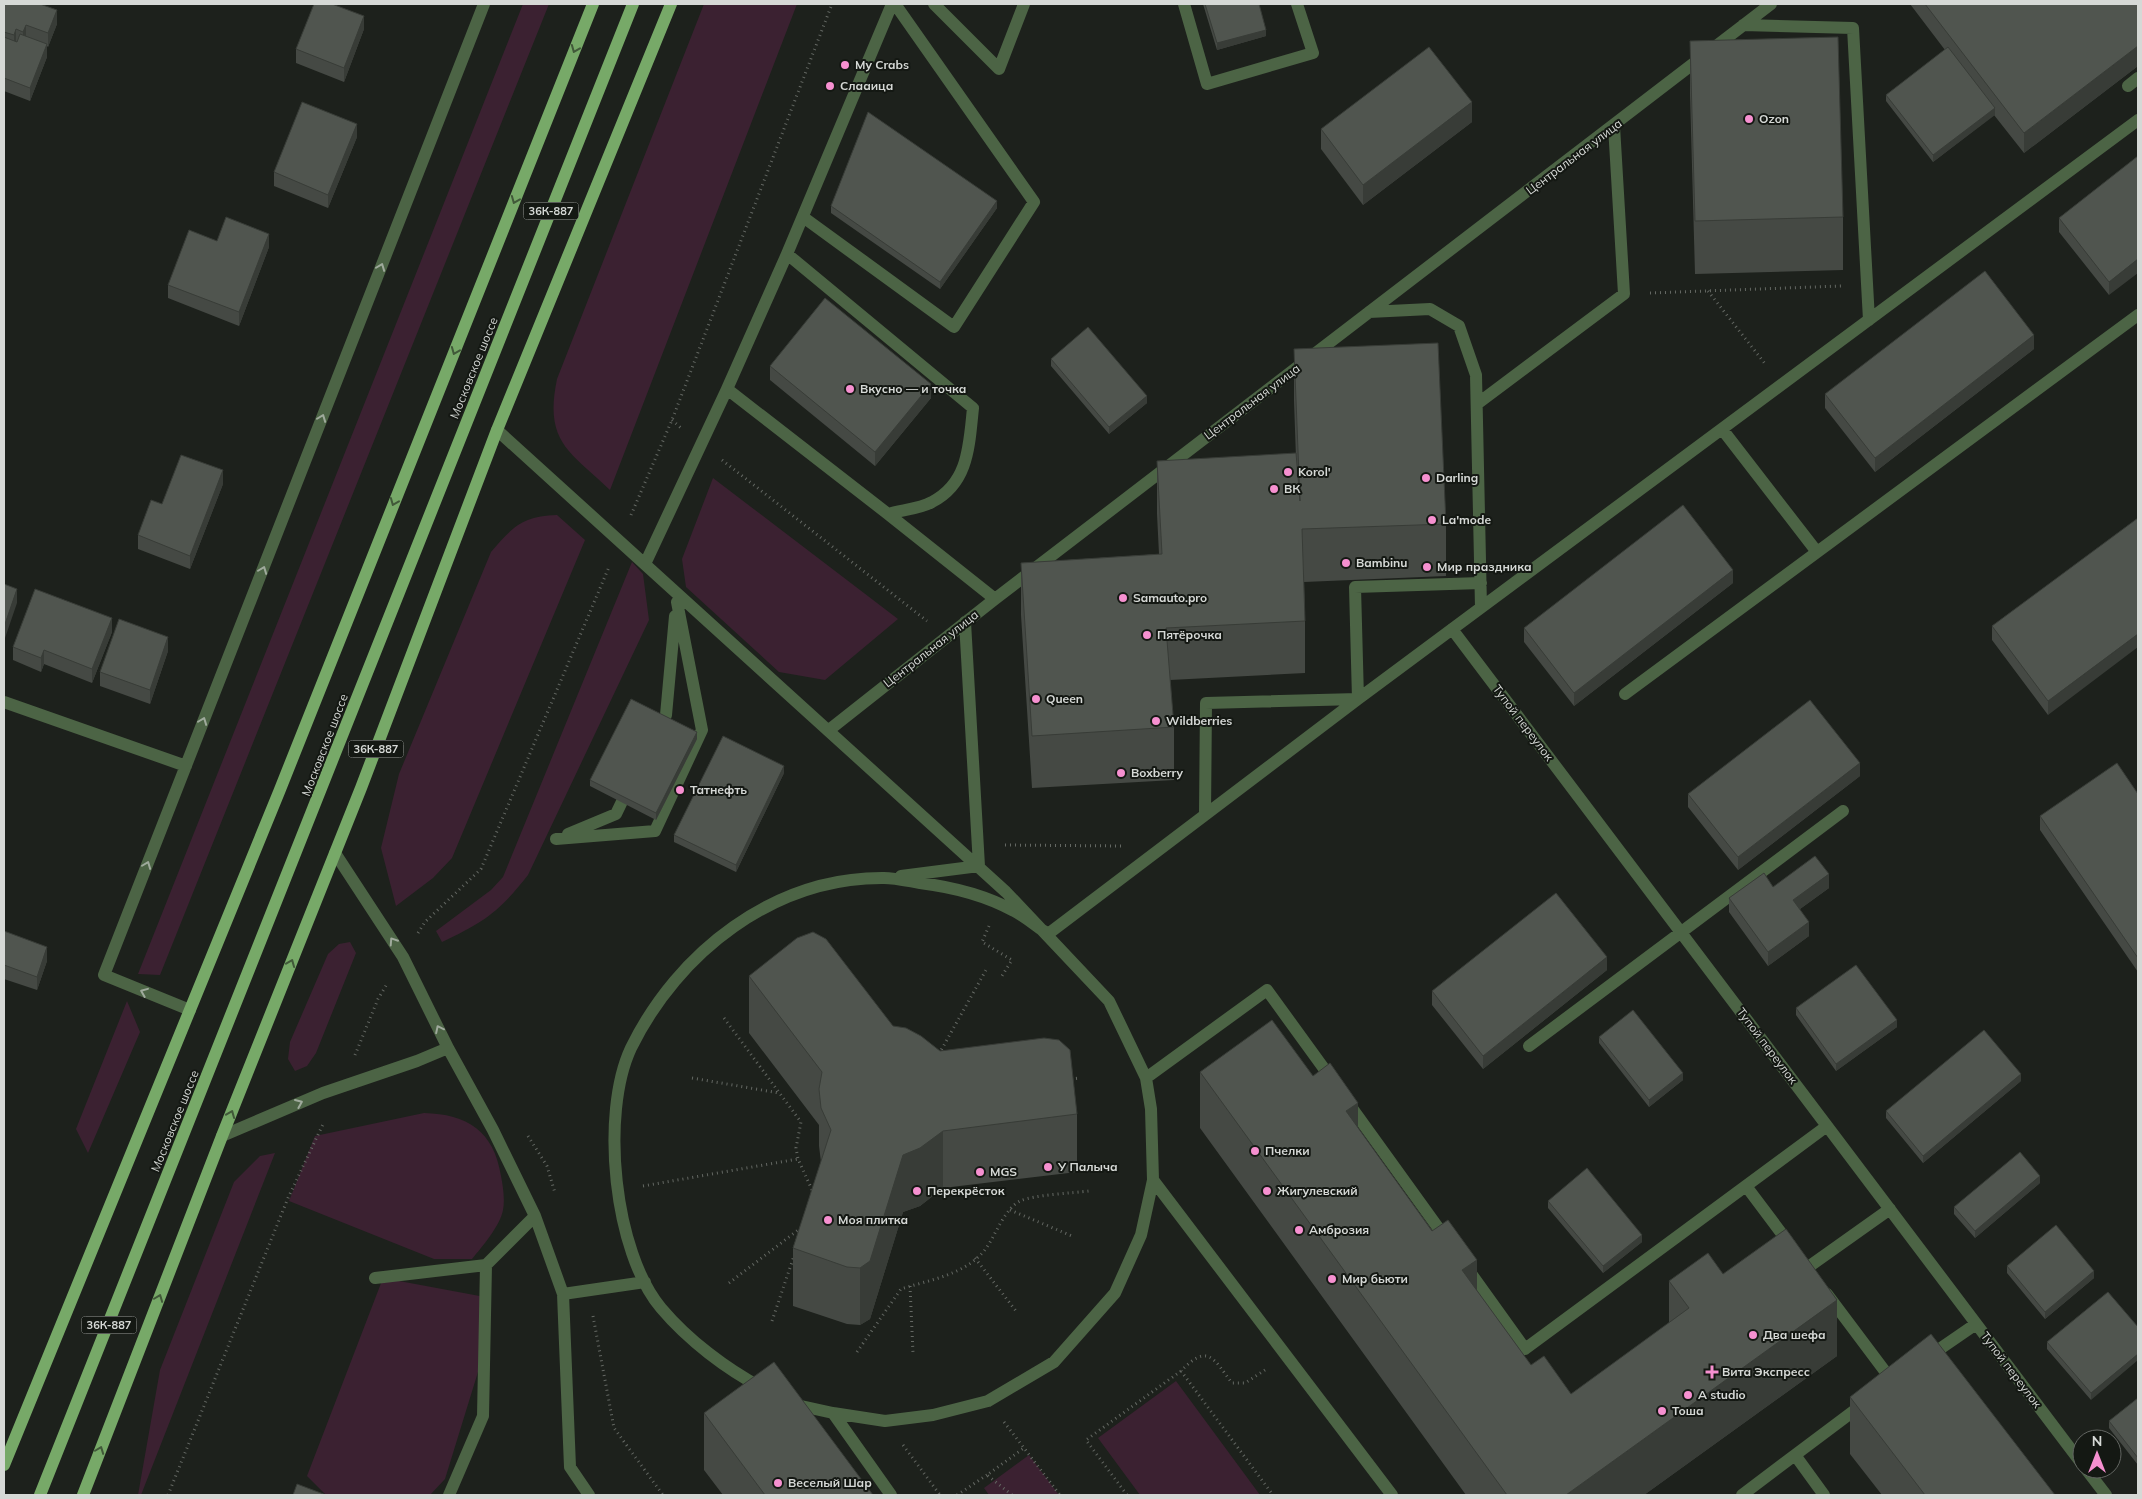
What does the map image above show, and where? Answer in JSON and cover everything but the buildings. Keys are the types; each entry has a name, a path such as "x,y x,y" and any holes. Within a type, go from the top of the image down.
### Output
{"main road":[{"name":"Московское шоссе","path":"4,1465 190,1010 593,4"},
{"name":"Московское шоссе","path":"40,1495 633,4"},
{"name":"36К-887","path":"83,1495 222,1136 335,853 498,430 671,4"}],"street":[{"path":"190,1010 104,975 484,4"},
{"path":"803,217 954,327 1034,202 893,4"},
{"path":"645,564 728,389 893,4"},
{"path":"934,4 999,69 1024,4"},
{"path":"1184,4 1207,84 1313,53 1297,4"},
{"name":"Центральная улица","path":"829,730 995,599 1771,4"},
{"path":"1743,25 1853,28 1869,320"},
{"path":"2128,86 2138,78"},
{"path":"1048,934 1481,607 2138,120"},
{"path":"1477,404 1624,294 1614,126"},
{"path":"787,254 973,408 969,448 958,481 932,502 888,514"},
{"path":"1369,312 1430,309 1459,326 1476,375 1481,607"},
{"path":"1625,694 2138,315"},
{"path":"728,389 995,599"},
{"path":"1722,428 1817,552"},
{"path":"498,430 979,866 1048,934 1109,1000 1146,1078 1151,1108 1153,1180 1141,1235 1115,1293 1054,1362 988,1401 933,1415 886,1421 833,1414 792,1403 752,1382 706,1351 660,1307 634,1262 619,1203 615,1149 617,1095 631,1049 661,999 698,955 737,922 787,896 826,884 979,866"},
{"path":"1358,699 1355,587 1481,583"},
{"path":"637,773 616,814 556,839 655,831 702,730 677,602 666,714 654,740"},
{"path":"966,622 979,866"},
{"name":"Тупой переулок","path":"1452,629 2072,1451"},
{"path":"1205,814 1206,703 1358,699"},
{"path":"4,702 186,766"},
{"path":"1529,1046 1843,811"},
{"path":"335,853 404,957 448,1048 493,1130 535,1216 563,1294 570,1466 588,1495"},
{"path":"884,878 948,886 985,898 1016,912 1048,934"},
{"path":"1146,1078 1268,990 1525,1349 1827,1126"},
{"path":"222,1136 340,1088 448,1048"},
{"path":"1153,1180 1392,1495"},
{"path":"1742,1495 1889,1385 1808,1268 1746,1186"},
{"path":"1808,1268 1890,1209"},
{"path":"375,1278 486,1265 535,1216"},
{"path":"450,1495 483,1416 486,1265"},
{"path":"563,1294 645,1282"},
{"path":"1916,1366 1976,1324"},
{"path":"833,1414 891,1495"},
{"path":"1795,1455 1824,1495"},
{"path":"2094,1479 2106,1495"}],"path":[{"path":"168,1495 288,1198 340,1088 378,999 425,922 481,869 672,420 832,4"},
{"path":"1624,294 1867,285"},
{"path":"672,420 947,637"},
{"path":"989,926 982,942 1012,960 1000,979"},
{"path":"935,1061 986,970"},
{"path":"724,1018 801,1122 796,1148 798,1159 814,1195"},
{"path":"692,1078 779,1093"},
{"path":"1070,1079 1080,1078"},
{"path":"639,1187 798,1159"},
{"path":"857,1352 901,1289 951,1273 975,1258 982,1252 1010,1210 1021,1201 1089,1191"},
{"path":"1010,1210 1072,1236"},
{"path":"729,1283 804,1226 801,1235"},
{"path":"772,1321 795,1252"},
{"path":"975,1258 1016,1310"},
{"path":"910,1286 913,1353"},
{"path":"586,1290 614,1428 663,1495"},
{"path":"1127,1495 1086,1440 1182,1371 1195,1357 1202,1355 1214,1359 1232,1383 1246,1383 1286,1355"},
{"path":"1182,1371 1273,1495"},
{"path":"988,1401 1060,1495"},
{"path":"886,1421 940,1495"},
{"path":"957,1495 1024,1448"},
{"path":"987,1475 1012,1495"}],"shaded area":[{"path":"523,4 549,4 160,975 138,974"},
{"path":"704,4 797,4 610,490 572,454 563,444 557,432 554,417 554,400 557,379"},
{"path":"713,478 898,619 825,680 779,672 686,587 682,559"},
{"path":"557,515 585,540 452,858 433,878 396,906 381,848 399,774 491,552 519,524 535,518"},
{"path":"632,562 643,574 649,620 528,875 490,915 442,942 436,931 491,890 503,877"},
{"path":"350,942 356,953 316,1053 307,1066 295,1071 288,1059 290,1042 328,954 339,944"},
{"path":"127,1001 140,1032 88,1153 76,1129"},
{"path":"424,1113 453,1117 476,1128 492,1147 497,1160 503,1189 503,1210 495,1229 472,1259 434,1259 289,1201 315,1136"},
{"path":"275,1153 141,1495 138,1495 160,1370 234,1182 260,1156"},
{"path":"383,1278 485,1297 490,1333 445,1479 430,1495 326,1495 307,1476"},
{"path":"1176,1381 1260,1495 1140,1495 1098,1438"},
{"path":"1029,1455 1059,1495 989,1495 984,1488"}],"place":[{"name":"My Crabs","path":"845,65"},
{"name":"Слааица","path":"830,86"},
{"name":"Ozon","path":"1749,119"},
{"name":"Вкусно — и точка","path":"850,389"},
{"name":"Korol'","path":"1288,472"},
{"name":"Darling","path":"1426,478"},
{"name":"ВК","path":"1274,489"},
{"name":"La'mode","path":"1432,520"},
{"name":"Bambinu","path":"1346,563"},
{"name":"Мир праздника","path":"1427,567"},
{"name":"Samauto.pro","path":"1123,598"},
{"name":"Пятёрочка","path":"1147,635"},
{"name":"Queen","path":"1036,699"},
{"name":"Wildberries","path":"1156,721"},
{"name":"Boxberry","path":"1121,773"},
{"name":"Татнефть","path":"680,790"},
{"name":"Пчелки","path":"1255,1151"},
{"name":"У Палыча","path":"1048,1167"},
{"name":"MGS","path":"980,1172"},
{"name":"Перекрёсток","path":"917,1191"},
{"name":"Жигулевский","path":"1267,1191"},
{"name":"Моя плитка","path":"828,1220"},
{"name":"Амброзия","path":"1299,1230"},
{"name":"Мир бьюти","path":"1332,1279"},
{"name":"Два шефа","path":"1753,1335"},
{"name":"Вита Экспресс","path":"1712,1372"},
{"name":"A studio","path":"1688,1395"},
{"name":"Тоша","path":"1662,1411"},
{"name":"Веселый Шар","path":"778,1483"}]}
